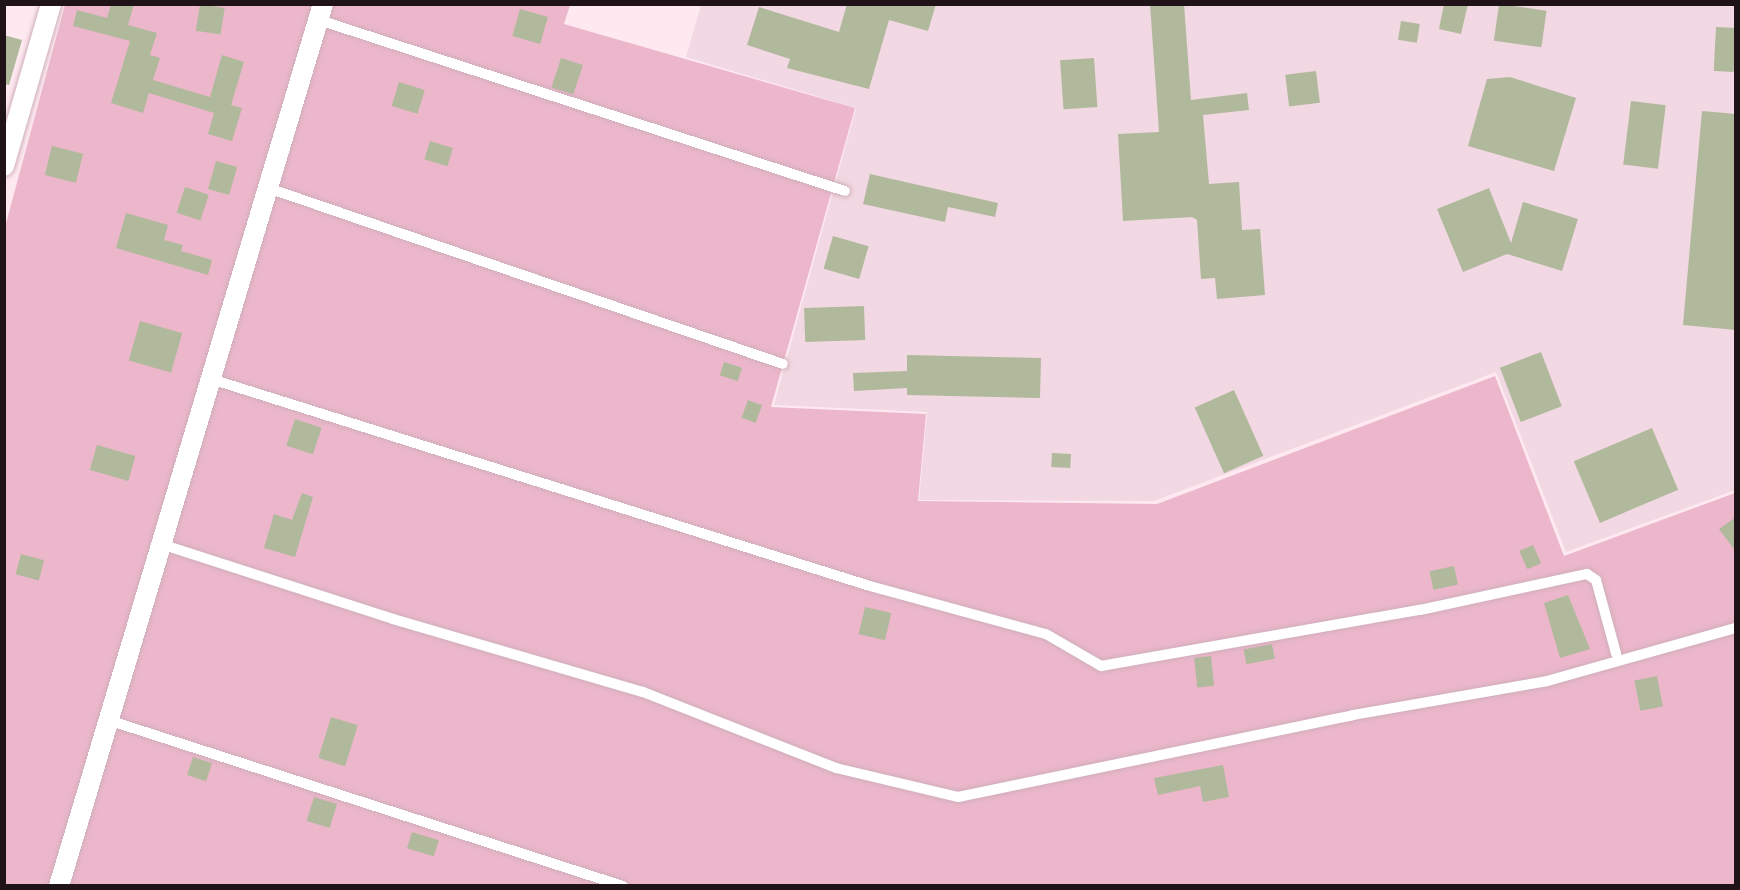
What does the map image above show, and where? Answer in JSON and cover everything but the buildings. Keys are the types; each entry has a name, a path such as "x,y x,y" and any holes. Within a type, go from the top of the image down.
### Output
{"street":[{"path":"4,166 51,4"},
{"path":"59,885 321,12"}],"lane":[{"path":"321,12 845,191"},
{"path":"268,188 783,364"},
{"path":"211,379 870,586 1046,634 1101,666 1420,610 1587,573 1596,580 1616,653"},
{"path":"161,544 393,619 643,692 836,768 958,796 1353,715 1547,681 1736,628"},
{"path":"108,720 623,885"}],"shaded area":[{"path":"65,5 570,5 564,24 855,108 771,407 926,414 918,501 1157,504 1495,376 1564,556 1735,493 1735,885 5,886 5,227"},
{"path":"701,5 1735,5 1735,490 1566,552 1496,372 1154,501 919,500 927,412 774,405 856,108 686,57"}]}
